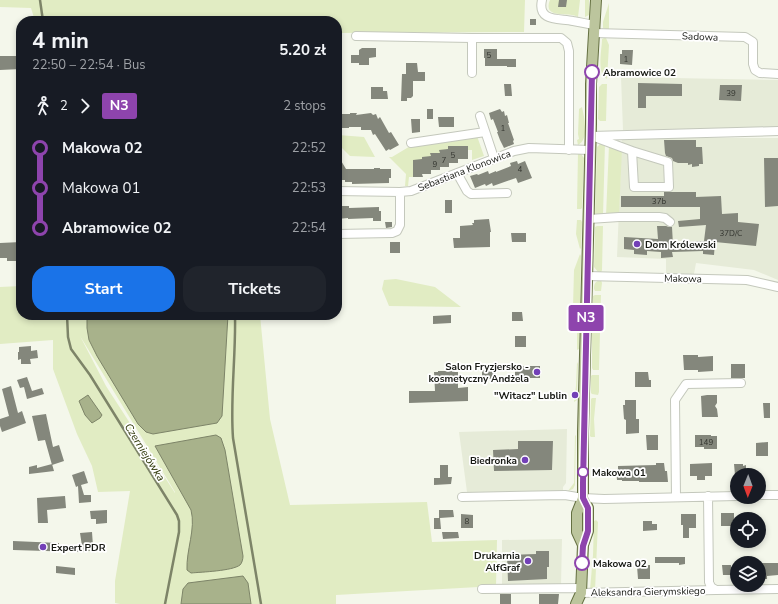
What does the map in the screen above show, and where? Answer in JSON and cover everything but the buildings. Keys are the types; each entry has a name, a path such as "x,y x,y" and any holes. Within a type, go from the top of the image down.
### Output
{"main road":[{"path":"576,604 581,591 583,546 588,531 588,508 583,498 591,90 596,0"},
{"path":"581,591 585,604"}],"street":[{"path":"542,0 542,10 549,18 556,20 570,20 594,29"},
{"name":"Sadowa","path":"594,29 745,37 753,42 755,70 760,73 778,74"},
{"path":"356,36 472,38 554,37 565,40 569,51 569,150"},
{"path":"472,38 472,73"},
{"path":"480,116 494,158"},
{"path":"591,136 778,131"},
{"path":"411,143 485,132"},
{"path":"591,136 668,162 669,187 634,187 632,151"},
{"name":"Sebastiana Klonowica","path":"342,191 400,192 415,189 521,149 590,150"},
{"path":"458,173 467,191 471,194 508,193"},
{"path":"342,234 392,233 397,231 400,225 400,192"},
{"path":"589,219 659,217 665,218 670,222"},
{"name":"Makowa","path":"587,276 746,280 778,286"},
{"path":"676,497 675,400 686,384 740,383"},
{"path":"462,497 565,495 604,499 730,496"},
{"path":"766,495 778,495"},
{"name":"Aleksandra Gierymskiego","path":"708,496 709,582 711,588 716,590"},
{"name":"Aleksandra Gierymskiego","path":"482,589 581,591 778,589"}],"shaded area":[{"path":"0,0 525,0 524,32 342,33 342,16 33,16 31,8 0,7"},
{"path":"550,0 580,0 578,17 574,15 552,12 549,9"},
{"path":"585,0 589,0 589,15 585,17"},
{"path":"609,3 609,30 603,28 603,22"},
{"path":"606,38 609,45 607,79 602,72 600,61 602,39"},
{"path":"621,77 778,80 778,129 623,130"},
{"path":"602,84 607,84 606,121 600,121 598,119 599,87"},
{"path":"582,107 585,122 585,133 582,142 578,145 579,109"},
{"path":"342,135 364,137 375,157 350,156 342,148"},
{"path":"477,136 484,156 472,160 472,150 468,150 468,146 458,146 449,150 440,150 440,154 431,154 431,157 422,157 422,160 413,160 413,177 409,177 408,186 405,186 406,174 389,157 392,157 412,145"},
{"path":"622,138 778,138 778,280 754,270 696,263 694,274 666,273 666,259 617,257"},
{"path":"601,143 605,143 603,216 595,215 597,147"},
{"path":"609,145 622,150 619,215 606,216"},
{"path":"578,152 584,158 581,209 577,209"},
{"path":"577,220 581,220 582,222 580,249 576,234"},
{"path":"603,226 601,273 594,267 595,227"},
{"path":"580,254 580,306 573,307 574,270"},
{"path":"396,279 435,287 461,307 389,306 382,289 384,280"},
{"path":"601,280 601,291 595,291 595,283"},
{"path":"16,286 16,320 260,320 270,419 290,505 427,502 432,542 497,540 496,586 336,595 336,604 115,603 115,581 130,491 98,492 92,466 77,434 53,369 53,340 0,344 0,287","holes":["80,336 175,492 106,386"]},
{"path":"601,295 600,328 594,328 593,326 593,296"},
{"path":"574,311 580,312 579,349 577,350 577,323 573,313"},
{"path":"87,320 228,320 222,416 217,423 153,434 146,432 138,424 97,356 89,340"},
{"path":"600,332 599,370 593,370 592,368 592,333"},
{"path":"577,362 577,400 574,402 576,386"},
{"path":"592,375 599,375 598,395 591,393"},
{"path":"88,395 102,415 92,423 85,415 79,401"},
{"path":"592,398 596,398 594,419 595,437 590,436"},
{"path":"567,429 566,483 563,487 563,491 467,492 459,432"},
{"path":"216,435 221,438 225,450 243,558 240,565 231,569 191,573 187,570 187,562 192,532 191,510 155,446"},
{"path":"575,435 575,485 573,489 568,491 574,483"},
{"path":"596,520 598,522 595,591 590,590 594,521"},
{"path":"562,539 561,585 502,587 502,540"},
{"path":"243,576 248,583 251,604 181,604 183,589 188,583"}],"waterway":[{"name":"Czerniejówka","path":"40,0 42,16"},
{"name":"Czerniejówka","path":"67,320 68,337 71,349 90,375 177,515 179,521 179,532 165,604"},
{"path":"235,320 232,408 233,438 261,604"}],"bus line":[{"name":"N3","path":"582,563 583,546 588,531 588,508 583,498 583,483 592,72"}],"place":[{"name":"Abramowice 02","path":"592,72"},
{"name":"Dom Królewski","path":"637,244"},
{"name":"Salon Fryzjersko - kosmetyczny Andżela","path":"537,372"},
{"name":"\"Witacz\" Lublin","path":"575,395"},
{"name":"Biedronka","path":"525,460"},
{"name":"Makowa 01","path":"583,472"},
{"name":"Expert PDR","path":"43,547"},
{"name":"Drukarnia AlfGraf","path":"528,561"},
{"name":"Makowa 02","path":"582,563"}]}
